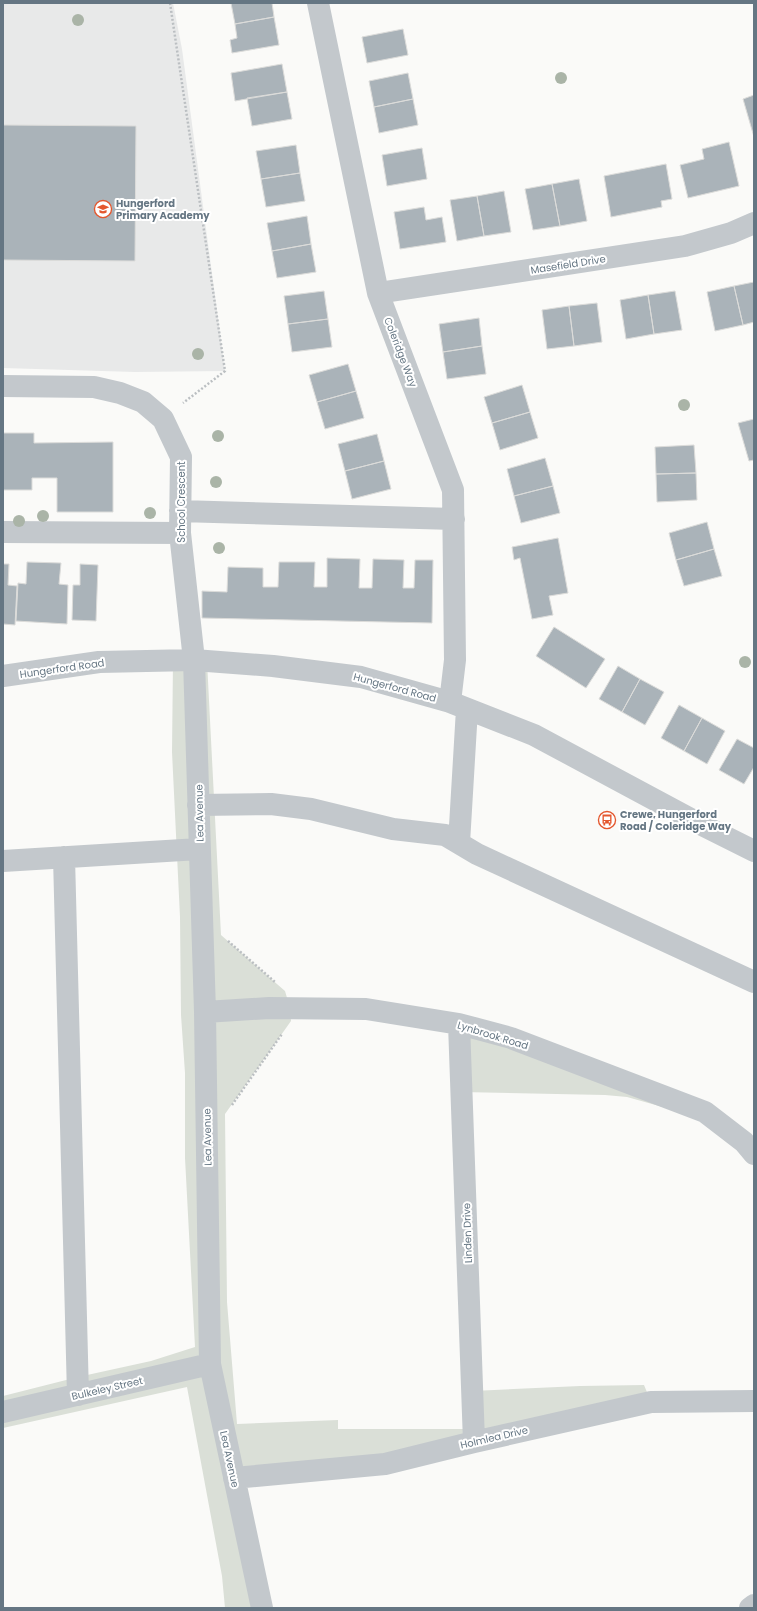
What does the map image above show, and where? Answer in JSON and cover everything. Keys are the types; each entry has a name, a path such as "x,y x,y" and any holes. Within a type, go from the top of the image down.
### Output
{"street":[{"name":"Coleridge Way","path":"318,3 378,293 453,490 455,660 458,705 459,843"},
{"name":"Masefield Drive","path":"378,293 685,246 731,233 754,223"},
{"name":"School Crescent","path":"3,386 100,389 120,393 143,402 163,419 181,457 180,533 194,660"},
{"path":"180,511 454,519"},
{"path":"3,532 180,533"},
{"name":"Hungerford Road","path":"3,676 100,662 194,660 273,666 361,677 458,705 534,735 691,820 754,851"},
{"name":"Lea Avenue","path":"194,660 205,1012 210,1364 262,1608"},
{"path":"198,805 271,804 311,809 393,829 445,835 478,854 754,982"},
{"path":"3,861 200,849"},
{"path":"64,857 78,1395"},
{"name":"Lynbrook Road","path":"205,1012 269,1008 366,1009 459,1024 511,1038 705,1112 744,1142 754,1154"},
{"name":"Linden Drive","path":"459,1024 474,1442"},
{"name":"Bulkeley Street","path":"3,1412 210,1364"},
{"name":"Holmlea Drive","path":"234,1478 385,1464 474,1442 651,1402 754,1401"},
{"path":"750,1608 754,1605"}],"path":[{"path":"163,419 225,371 170,3"}],"shaded area":[{"name":"Hungerford Primary Academy","path":"3,3 173,3 182,49 225,371 135,372 3,368"},
{"path":"173,661 207,661 221,935 285,991 290,1008 291,1021 225,1114 227,1302 237,1424 338,1420 338,1429 474,1429 473,1391 580,1386 644,1385 651,1402 474,1442 234,1478 262,1608 225,1608 222,1576 187,1387 3,1428 3,1396 78,1377 151,1361 195,1347 185,1158 185,1073 181,1015 180,917 172,752"},
{"path":"459,1024 677,1111 627,1097 605,1095 461,1092"}],"building":[{"path":"231,3 272,3 274,17 235,24"},
{"path":"274,17 279,45 232,53 230,40 237,38 235,24"},
{"path":"403,29 408,55 367,63 362,37"},
{"path":"282,64 287,92 235,101 231,73"},
{"path":"408,73 413,99 374,107 369,81"},
{"path":"287,92 292,119 252,126 247,98"},
{"path":"754,95 754,137 743,99"},
{"path":"413,99 418,125 379,133 374,107"},
{"path":"3,125 136,126 135,261 3,260"},
{"path":"729,142 739,186 688,198 680,165 704,159 702,149"},
{"path":"296,145 300,173 261,179 256,151"},
{"path":"422,148 427,179 387,186 382,155"},
{"path":"666,164 672,199 661,201 662,207 611,217 604,176"},
{"path":"300,173 305,201 266,207 261,179"},
{"path":"579,179 587,221 560,226 552,184"},
{"path":"552,184 560,226 533,230 525,189"},
{"path":"504,191 511,232 484,236 477,196"},
{"path":"477,196 484,236 457,241 450,200"},
{"path":"424,207 426,220 442,217 446,242 400,249 394,212"},
{"path":"307,216 311,244 272,251 267,223"},
{"path":"311,244 316,272 277,278 272,251"},
{"path":"754,282 754,322 743,325 734,286"},
{"path":"734,286 743,325 715,331 707,292"},
{"path":"324,291 328,319 288,324 284,296"},
{"path":"675,291 682,330 654,334 648,295"},
{"path":"648,295 654,334 626,339 620,300"},
{"path":"597,303 602,342 574,346 569,306"},
{"path":"569,306 574,346 547,349 542,310"},
{"path":"479,318 482,346 443,352 439,324"},
{"path":"328,319 332,347 292,352 288,324"},
{"path":"482,346 486,374 447,379 443,352"},
{"path":"348,364 356,391 317,402 309,375"},
{"path":"522,385 530,412 492,423 484,397"},
{"path":"356,391 364,418 325,429 317,402"},
{"path":"530,412 538,438 500,450 492,423"},
{"path":"754,419 754,460 749,461 738,423"},
{"path":"3,433 34,433 34,443 113,442 113,512 57,512 57,478 32,478 32,490 3,490"},
{"path":"377,434 384,461 345,471 338,444"},
{"path":"694,445 696,473 656,474 655,447"},
{"path":"545,458 553,486 514,496 507,469"},
{"path":"384,461 391,489 352,499 345,471"},
{"path":"696,473 697,500 657,502 656,474"},
{"path":"553,486 560,513 521,523 514,496"},
{"path":"707,522 714,549 676,560 669,533"},
{"path":"558,538 568,593 549,596 553,615 532,619 520,558 514,560 512,547"},
{"path":"714,549 722,576 684,586 676,560"},
{"path":"327,558 360,559 359,588 372,588 373,559 404,560 403,588 414,588 415,560 433,560 432,623 202,618 202,591 227,592 228,567 263,568 263,587 278,587 279,562 315,562 314,587 327,587"},
{"path":"27,562 61,563 59,584 68,585 67,624 16,621 18,583 26,584"},
{"path":"3,564 9,564 8,585 17,586 15,625 3,624"},
{"path":"80,564 98,565 96,621 72,620 73,585 80,585"},
{"path":"554,627 605,659 586,688 536,656"},
{"path":"618,666 640,679 622,712 599,699"},
{"path":"640,679 664,692 645,725 622,712"},
{"path":"679,705 702,718 684,751 661,738"},
{"path":"702,718 725,731 707,764 684,751"},
{"path":"737,739 754,748 754,767 744,784 719,770"}],"place":[{"name":"Hungerford Primary Academy","path":"103,209"},
{"name":"Crewe, Hungerford Road / Coleridge Way","path":"607,820"}]}
